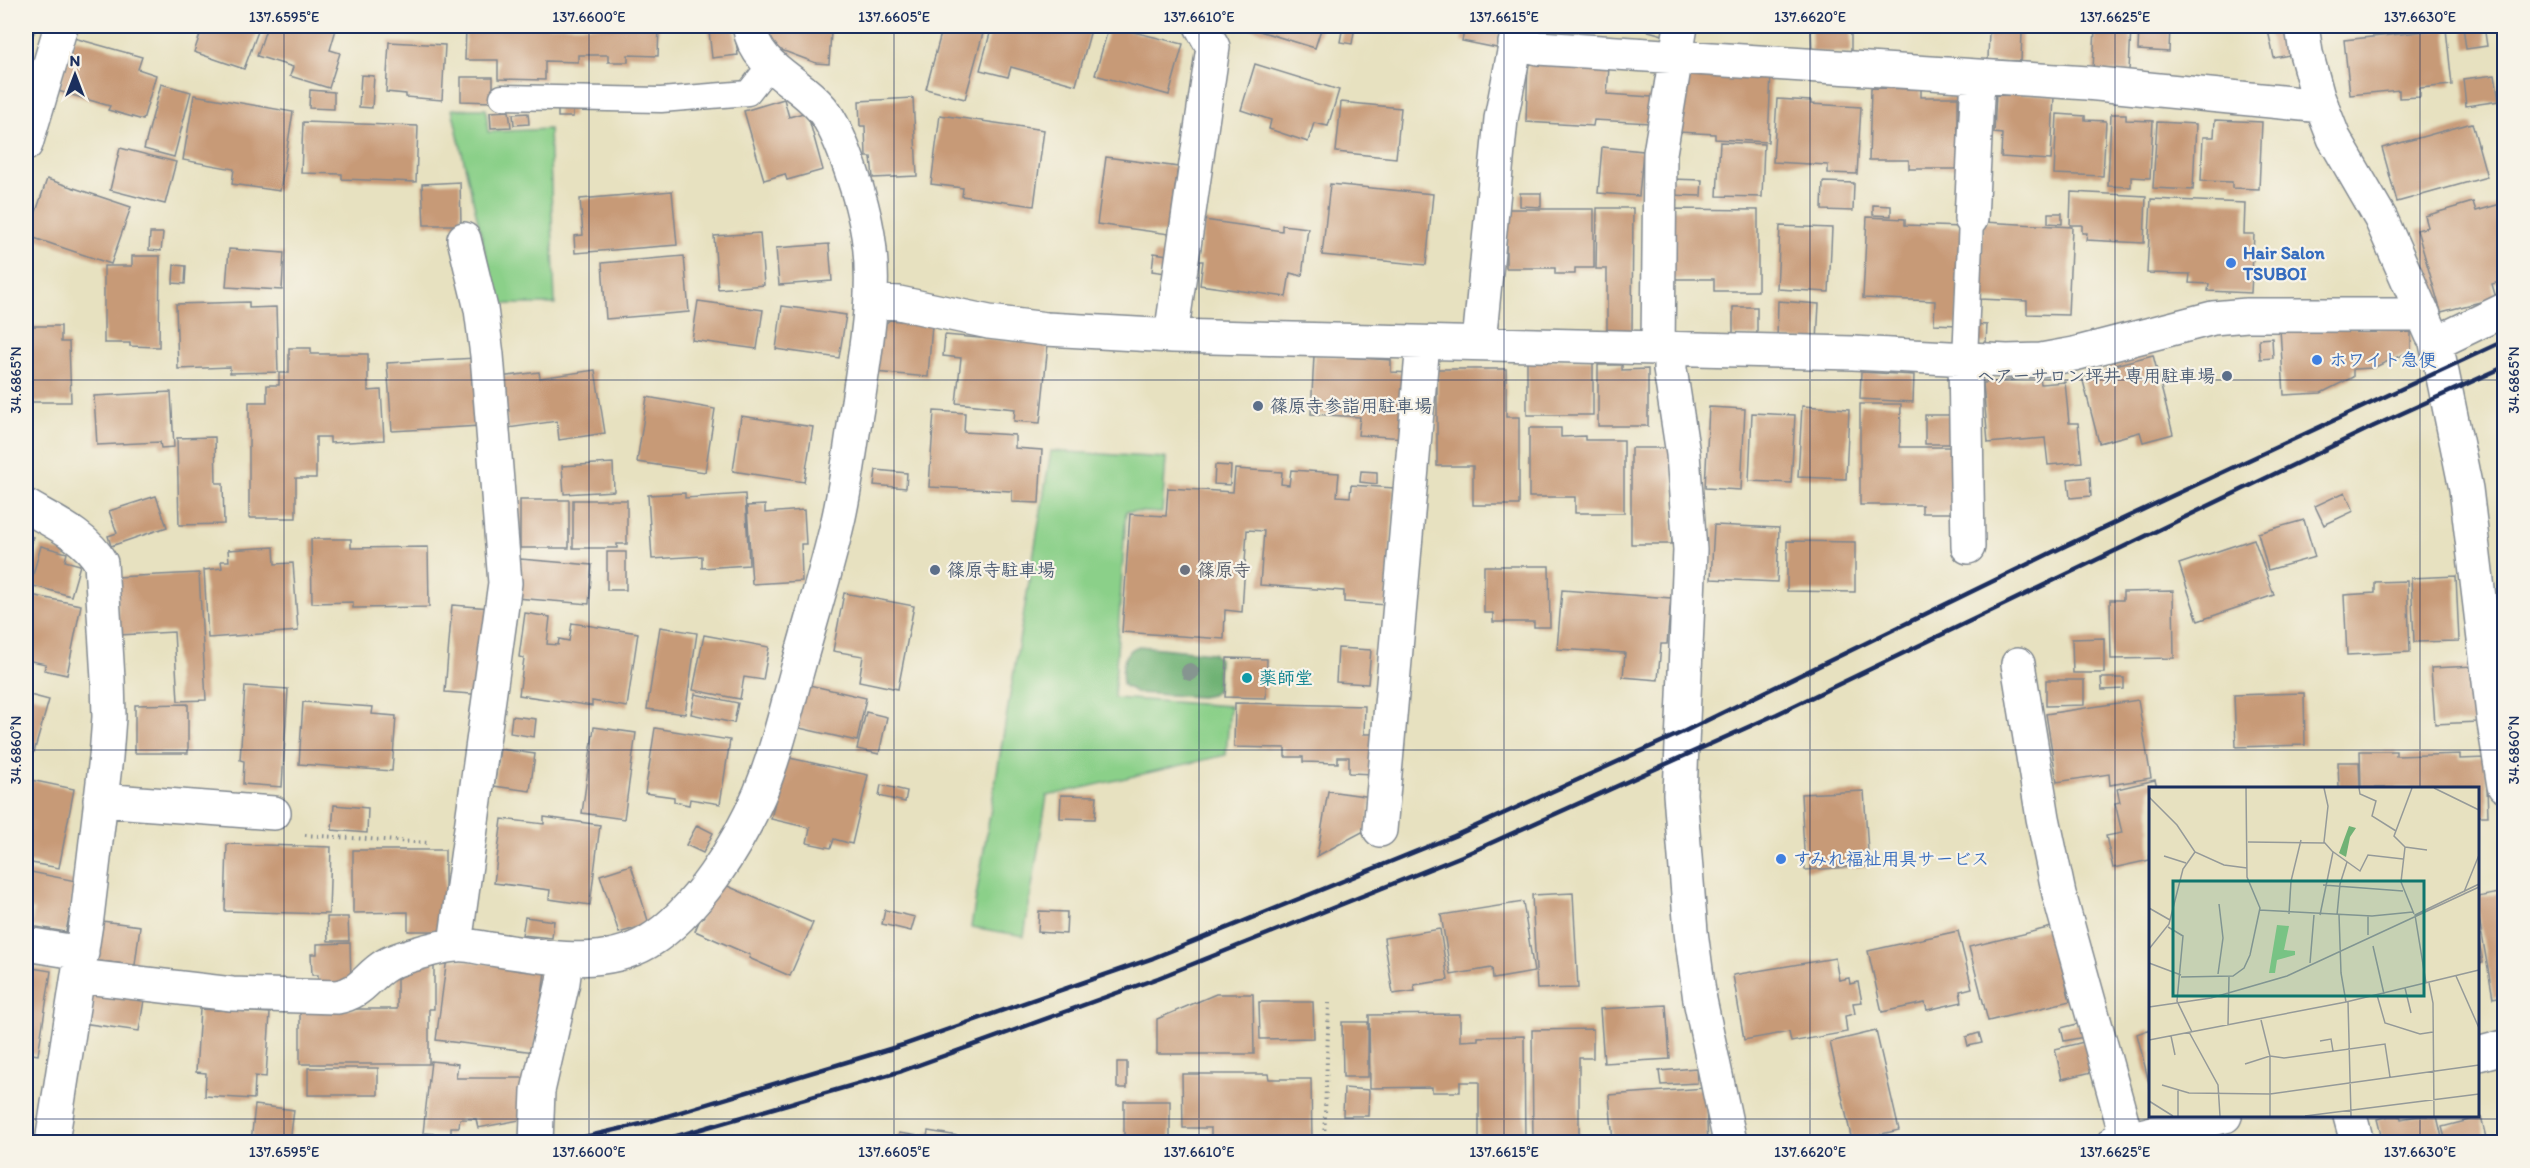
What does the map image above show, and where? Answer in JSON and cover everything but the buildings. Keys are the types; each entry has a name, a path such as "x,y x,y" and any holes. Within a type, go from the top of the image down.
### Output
{"street":[{"path":"26,144 61,26"},
{"path":"26,944 80,965 232,994 337,997 352,994 387,964 455,944 566,959 608,958 648,942 681,915 715,872 737,838 759,794 776,749 838,519 869,328 873,281 868,233 856,188 835,132 824,111 806,93 770,65 754,47 749,26"},
{"path":"1173,336 1173,322 1213,47 1202,26"},
{"path":"2302,26 2306,53 2334,138 2381,219 2430,329 2466,489 2494,723 2505,786"},
{"path":"1479,344 1501,119 1517,34 1539,48 1678,41 1978,77 2087,83 2322,106"},
{"path":"1678,41 1660,153 1664,349 1670,369 1683,454 1690,550 1681,804 1691,932 1700,1000 1730,1143"},
{"path":"1971,219 1978,77"},
{"path":"455,944 504,583 487,355 481,309 464,238"},
{"path":"871,301 899,303 1017,327 1173,336 1853,353 2007,361 2042,360 2074,354 2181,324 2213,318 2247,315 2430,329 2505,310"},
{"path":"1380,830 1422,343"},
{"path":"1965,359 1968,547"},
{"path":"26,506 85,543 95,552 101,563 109,717 80,965 52,1143"},
{"path":"2018,664 2056,885 2121,1141 2221,1117"},
{"path":"100,800 274,813"},
{"path":"536,1143 538,1091 563,982 566,959"},
{"path":"2479,1054 2505,1047"},
{"path":"2350,1117 2357,1143"}],"lane":[{"path":"502,97 661,100 748,93 770,65"},
{"path":"1965,359 1971,219"}],"path":[{"path":"274,813 293,834 469,846"},
{"path":"1324,1143 1329,1003"}],"green space":[{"path":"452,109 486,109 488,132 549,129 555,304 497,304"},
{"path":"1051,451 1166,458 1162,513 1126,511 1114,698 1230,706 1226,755 1047,796 1024,936 971,927"},
{"path":"1139,646 1213,653 1219,659 1217,689 1211,695 1201,697 1137,693 1123,685 1122,673 1126,656 1133,648"}],"railway":[{"path":"563,1142 641,1124 903,1045 1153,958 1454,836 1683,732 2067,545 2504,341"},
{"path":"656,1142 902,1071 1158,978 1462,856 1777,714 2374,426 2504,367"}],"place":[{"name":"Hair Salon TSUBOI","path":"2231,263"},
{"name":"ホワイト急便","path":"2317,360"},
{"name":"ヘアーサロン坪井 専用駐車場","path":"2227,376"},
{"name":"篠原寺参詣用駐車場","path":"1258,406"},
{"name":"篠原寺駐車場","path":"935,570"},
{"name":"篠原寺","path":"1185,570"},
{"name":"薬師堂","path":"1247,678"},
{"name":"すみれ福祉用具サービス","path":"1781,859"}]}
